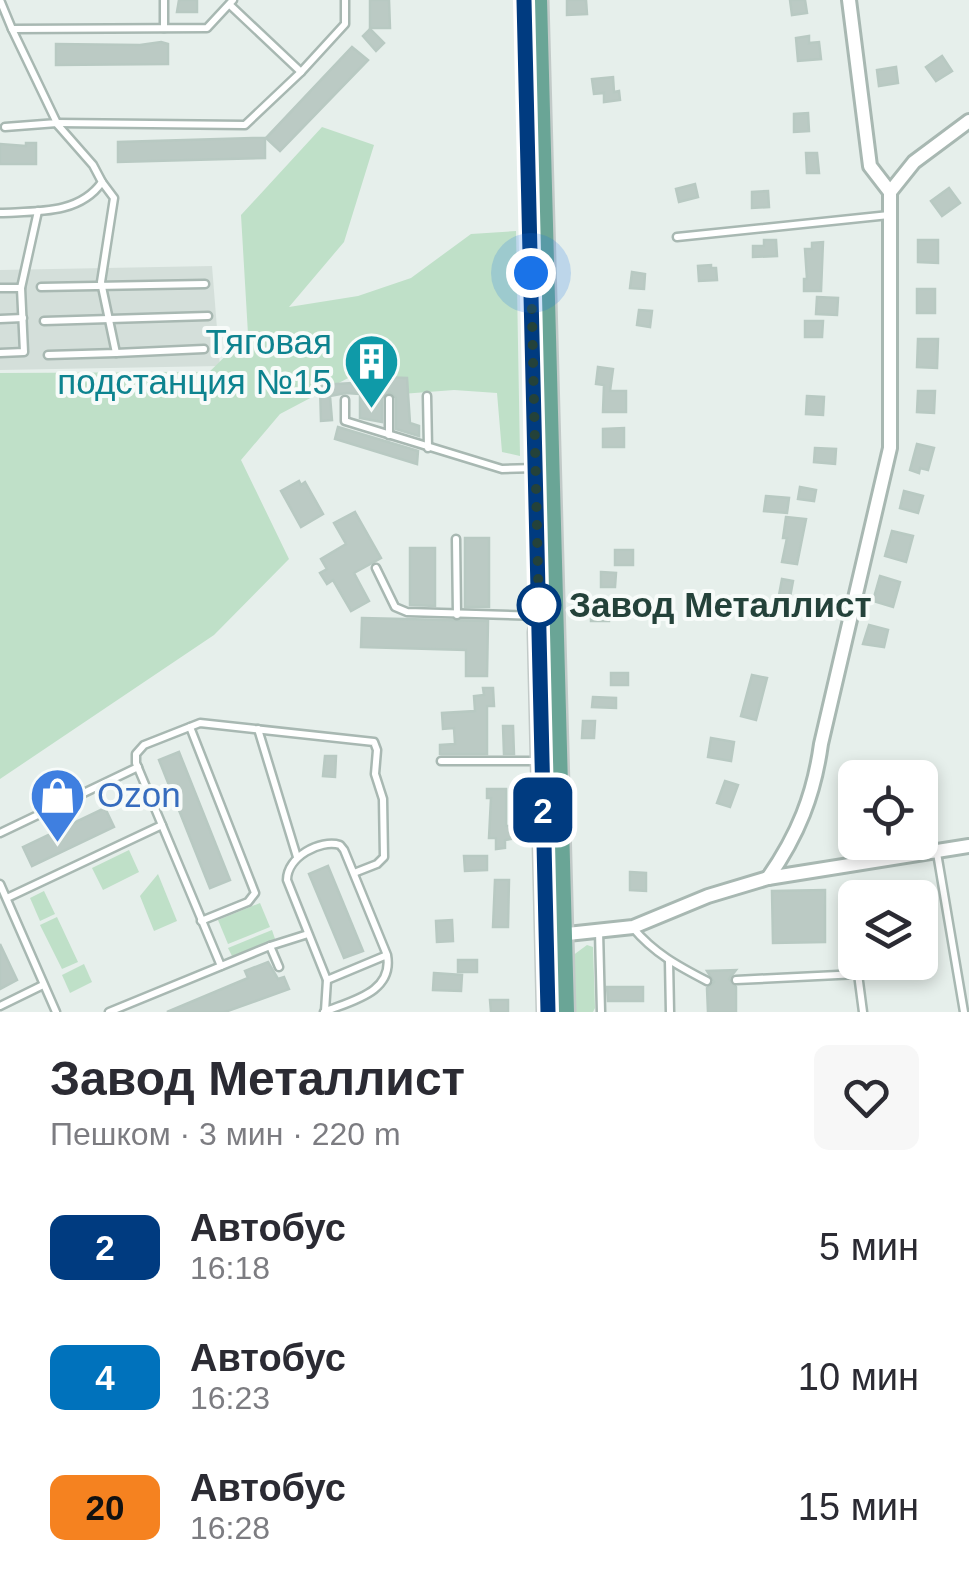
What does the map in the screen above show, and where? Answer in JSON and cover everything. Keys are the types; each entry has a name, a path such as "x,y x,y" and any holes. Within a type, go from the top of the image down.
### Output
{"main road":[{"path":"524,0 542,761 554,935 564,1012"},
{"path":"537,0 554,935 548,1012"}],"street":[{"path":"768,878 790,847 815,784 890,448 890,192 870,166 849,0"},
{"path":"890,192 914,162 969,122"},
{"path":"938,852 969,846"},
{"path":"554,935 633,927 708,896 768,878 884,860"}],"lane":[{"path":"0,0 57,123 114,198 102,285 116,352"},
{"path":"164,0 164,28"},
{"path":"5,126 245,125 344,24 345,0"},
{"path":"12,29 207,28 232,2 301,72"},
{"path":"0,212 53,211 80,202 102,182"},
{"path":"0,353 24,352 20,288 38,211"},
{"path":"677,237 890,215"},
{"path":"41,287 205,284"},
{"path":"0,288 20,288"},
{"path":"44,321 208,316"},
{"path":"0,319 23,318"},
{"path":"48,355 204,349"},
{"path":"427,396 428,448"},
{"path":"389,399 389,435"},
{"path":"345,400 346,421 502,468 536,468"},
{"path":"456,538 457,615"},
{"path":"376,568 395,607 406,612 539,616"},
{"path":"221,966 138,767 136,754 144,745 200,723 369,740 376,745 375,774 383,799 384,857 354,873"},
{"path":"190,727 255,893 248,902 201,921"},
{"path":"258,728 297,856"},
{"path":"441,762 542,761"},
{"path":"0,832 138,767"},
{"path":"7,898 162,825"},
{"path":"336,842 354,873 387,956 388,970 377,989 325,1012 327,980 286,876 297,856 336,842"},
{"path":"937,860 964,1012"},
{"path":"0,884 56,1012"},
{"path":"633,927 646,944 669,962 707,981"},
{"path":"600,931 601,1012"},
{"path":"109,1012 308,934"},
{"path":"270,946 279,967"},
{"path":"327,980 387,956"},
{"path":"669,962 670,1012"},
{"path":"736,980 858,974 863,1012"},
{"path":"0,1006 44,985"}],"shaded area":[{"path":"212,266 220,366 0,370 0,270"}],"green space":[{"path":"322,127 374,145 344,242 289,307 358,296 411,278 471,234 516,231 520,456 502,452 497,393 454,390 362,397 352,376 280,414 241,460 289,559 214,635 0,779 0,373 198,372 202,379 248,334 241,215"},
{"path":"129,850 139,872 103,890 92,868"},
{"path":"158,874 177,921 154,931 140,896"},
{"path":"44,891 55,914 40,921 30,898"},
{"path":"260,903 270,927 228,944 218,920"},
{"path":"57,917 78,962 62,969 40,925"},
{"path":"272,930 275,939 232,956 228,948"},
{"path":"587,945 593,947 595,1008 593,1012 569,1012 568,959"},
{"path":"84,964 92,982 70,993 62,975"}],"building":[{"path":"179,0 197,0 197,12 177,12"},
{"path":"370,0 389,0 390,28 370,28"},
{"path":"567,0 586,0 587,14 567,15"},
{"path":"790,0 805,0 807,13 792,15"},
{"path":"370,29 384,43 376,51 363,36"},
{"path":"809,36 809,43 819,42 821,59 798,61 796,38"},
{"path":"56,44 168,44 168,64 56,65"},
{"path":"352,47 368,60 280,151 266,138"},
{"path":"942,56 952,71 936,81 926,67"},
{"path":"896,67 898,83 879,86 877,70"},
{"path":"613,77 614,92 619,91 620,100 604,102 604,93 594,94 592,79"},
{"path":"808,113 809,131 794,132 794,114"},
{"path":"265,138 265,158 118,162 118,142"},
{"path":"36,143 36,164 0,164 0,144"},
{"path":"806,153 817,153 819,173 807,173"},
{"path":"695,184 698,197 679,202 676,189"},
{"path":"949,188 960,203 942,216 931,201"},
{"path":"768,191 769,207 752,208 752,192"},
{"path":"764,240 776,240 777,256 753,257 753,246 764,246"},
{"path":"918,240 938,240 938,263 918,262"},
{"path":"823,242 821,291 804,291 805,249 812,249 812,243"},
{"path":"698,266 716,268 717,280 699,281"},
{"path":"632,272 645,274 644,289 630,288"},
{"path":"917,289 935,289 935,313 917,313"},
{"path":"817,297 838,298 837,315 816,314"},
{"path":"639,310 652,311 650,327 637,325"},
{"path":"805,321 823,321 822,337 805,337"},
{"path":"918,339 938,339 937,368 917,367"},
{"path":"598,367 613,369 610,391 626,391 626,412 603,412 604,385 596,384"},
{"path":"379,377 407,378 410,423 419,426 419,436 396,429 396,398 390,392 382,398 382,422 360,418 360,394 346,393 330,396 332,420 321,421 320,385 370,382"},
{"path":"918,391 935,391 934,413 917,412"},
{"path":"807,396 824,397 823,415 806,414"},
{"path":"338,427 418,451 417,464 335,439"},
{"path":"624,428 624,447 603,447 603,429"},
{"path":"917,444 934,448 928,470 920,468 919,473 910,470"},
{"path":"815,448 836,449 835,464 814,462"},
{"path":"299,481 301,485 305,482 323,514 301,527 281,491"},
{"path":"800,487 816,490 814,501 798,499"},
{"path":"904,491 923,496 918,513 900,508"},
{"path":"766,496 789,498 787,513 764,511"},
{"path":"355,512 381,558 354,573 369,601 351,611 333,580 327,584 320,573 327,569 321,559 346,544 334,523"},
{"path":"786,517 806,519 797,564 782,562"},
{"path":"892,531 913,536 906,562 885,556"},
{"path":"465,538 489,538 489,607 465,607"},
{"path":"410,548 435,548 435,606 410,605"},
{"path":"615,550 633,550 633,565 615,565"},
{"path":"601,572 616,573 615,587 601,587"},
{"path":"880,576 900,582 893,607 873,601"},
{"path":"782,579 793,581 788,608 777,606"},
{"path":"591,605 600,605 600,612 609,612 609,621 591,621"},
{"path":"362,618 488,621 487,676 466,676 466,650 361,647"},
{"path":"869,625 888,630 884,647 863,644"},
{"path":"611,673 628,673 628,685 611,685"},
{"path":"752,675 767,678 756,720 741,716"},
{"path":"483,688 493,688 494,706 487,706 487,754 440,754 440,745 455,744 454,728 443,729 442,713 475,711 474,696 484,695"},
{"path":"593,697 616,698 616,708 592,707"},
{"path":"583,721 595,721 594,738 582,738"},
{"path":"503,726 513,726 514,754 504,754"},
{"path":"711,738 734,742 731,761 708,757"},
{"path":"179,752 230,880 210,888 159,760"},
{"path":"325,756 336,756 335,777 323,776"},
{"path":"725,781 738,785 730,807 717,803"},
{"path":"487,789 506,789 506,826 510,826 511,839 505,840 505,848 496,849 496,838 489,838 491,798 487,798"},
{"path":"105,808 114,827 32,866 23,847"},
{"path":"464,856 487,856 487,870 465,871"},
{"path":"328,866 363,951 344,958 309,874"},
{"path":"630,872 646,873 646,891 630,890"},
{"path":"495,880 509,880 508,927 493,927"},
{"path":"825,890 825,942 773,943 772,891"},
{"path":"452,920 453,941 437,942 436,921"},
{"path":"0,944 17,980 0,989"},
{"path":"458,960 477,960 477,972 458,972"},
{"path":"268,962 278,979 284,977 289,989 225,1012 167,1012 248,978 245,971"},
{"path":"736,970 729,979 736,987 736,1012 708,1012 707,988 714,982 707,971"},
{"path":"434,973 462,975 461,991 433,990"},
{"path":"607,987 643,987 643,1001 608,1001"},
{"path":"490,1000 508,1000 508,1012 491,1012"}],"bus line":[{"name":"2","path":"524,0 548,1012"}],"place":[{"name":"Тяговая подстанция №15","path":"371,411"},
{"name":"Завод Металлист","path":"539,605"},
{"name":"Ozon","path":"58,844"}],"route":[{"path":"531,273 539,616 539,605"}]}
